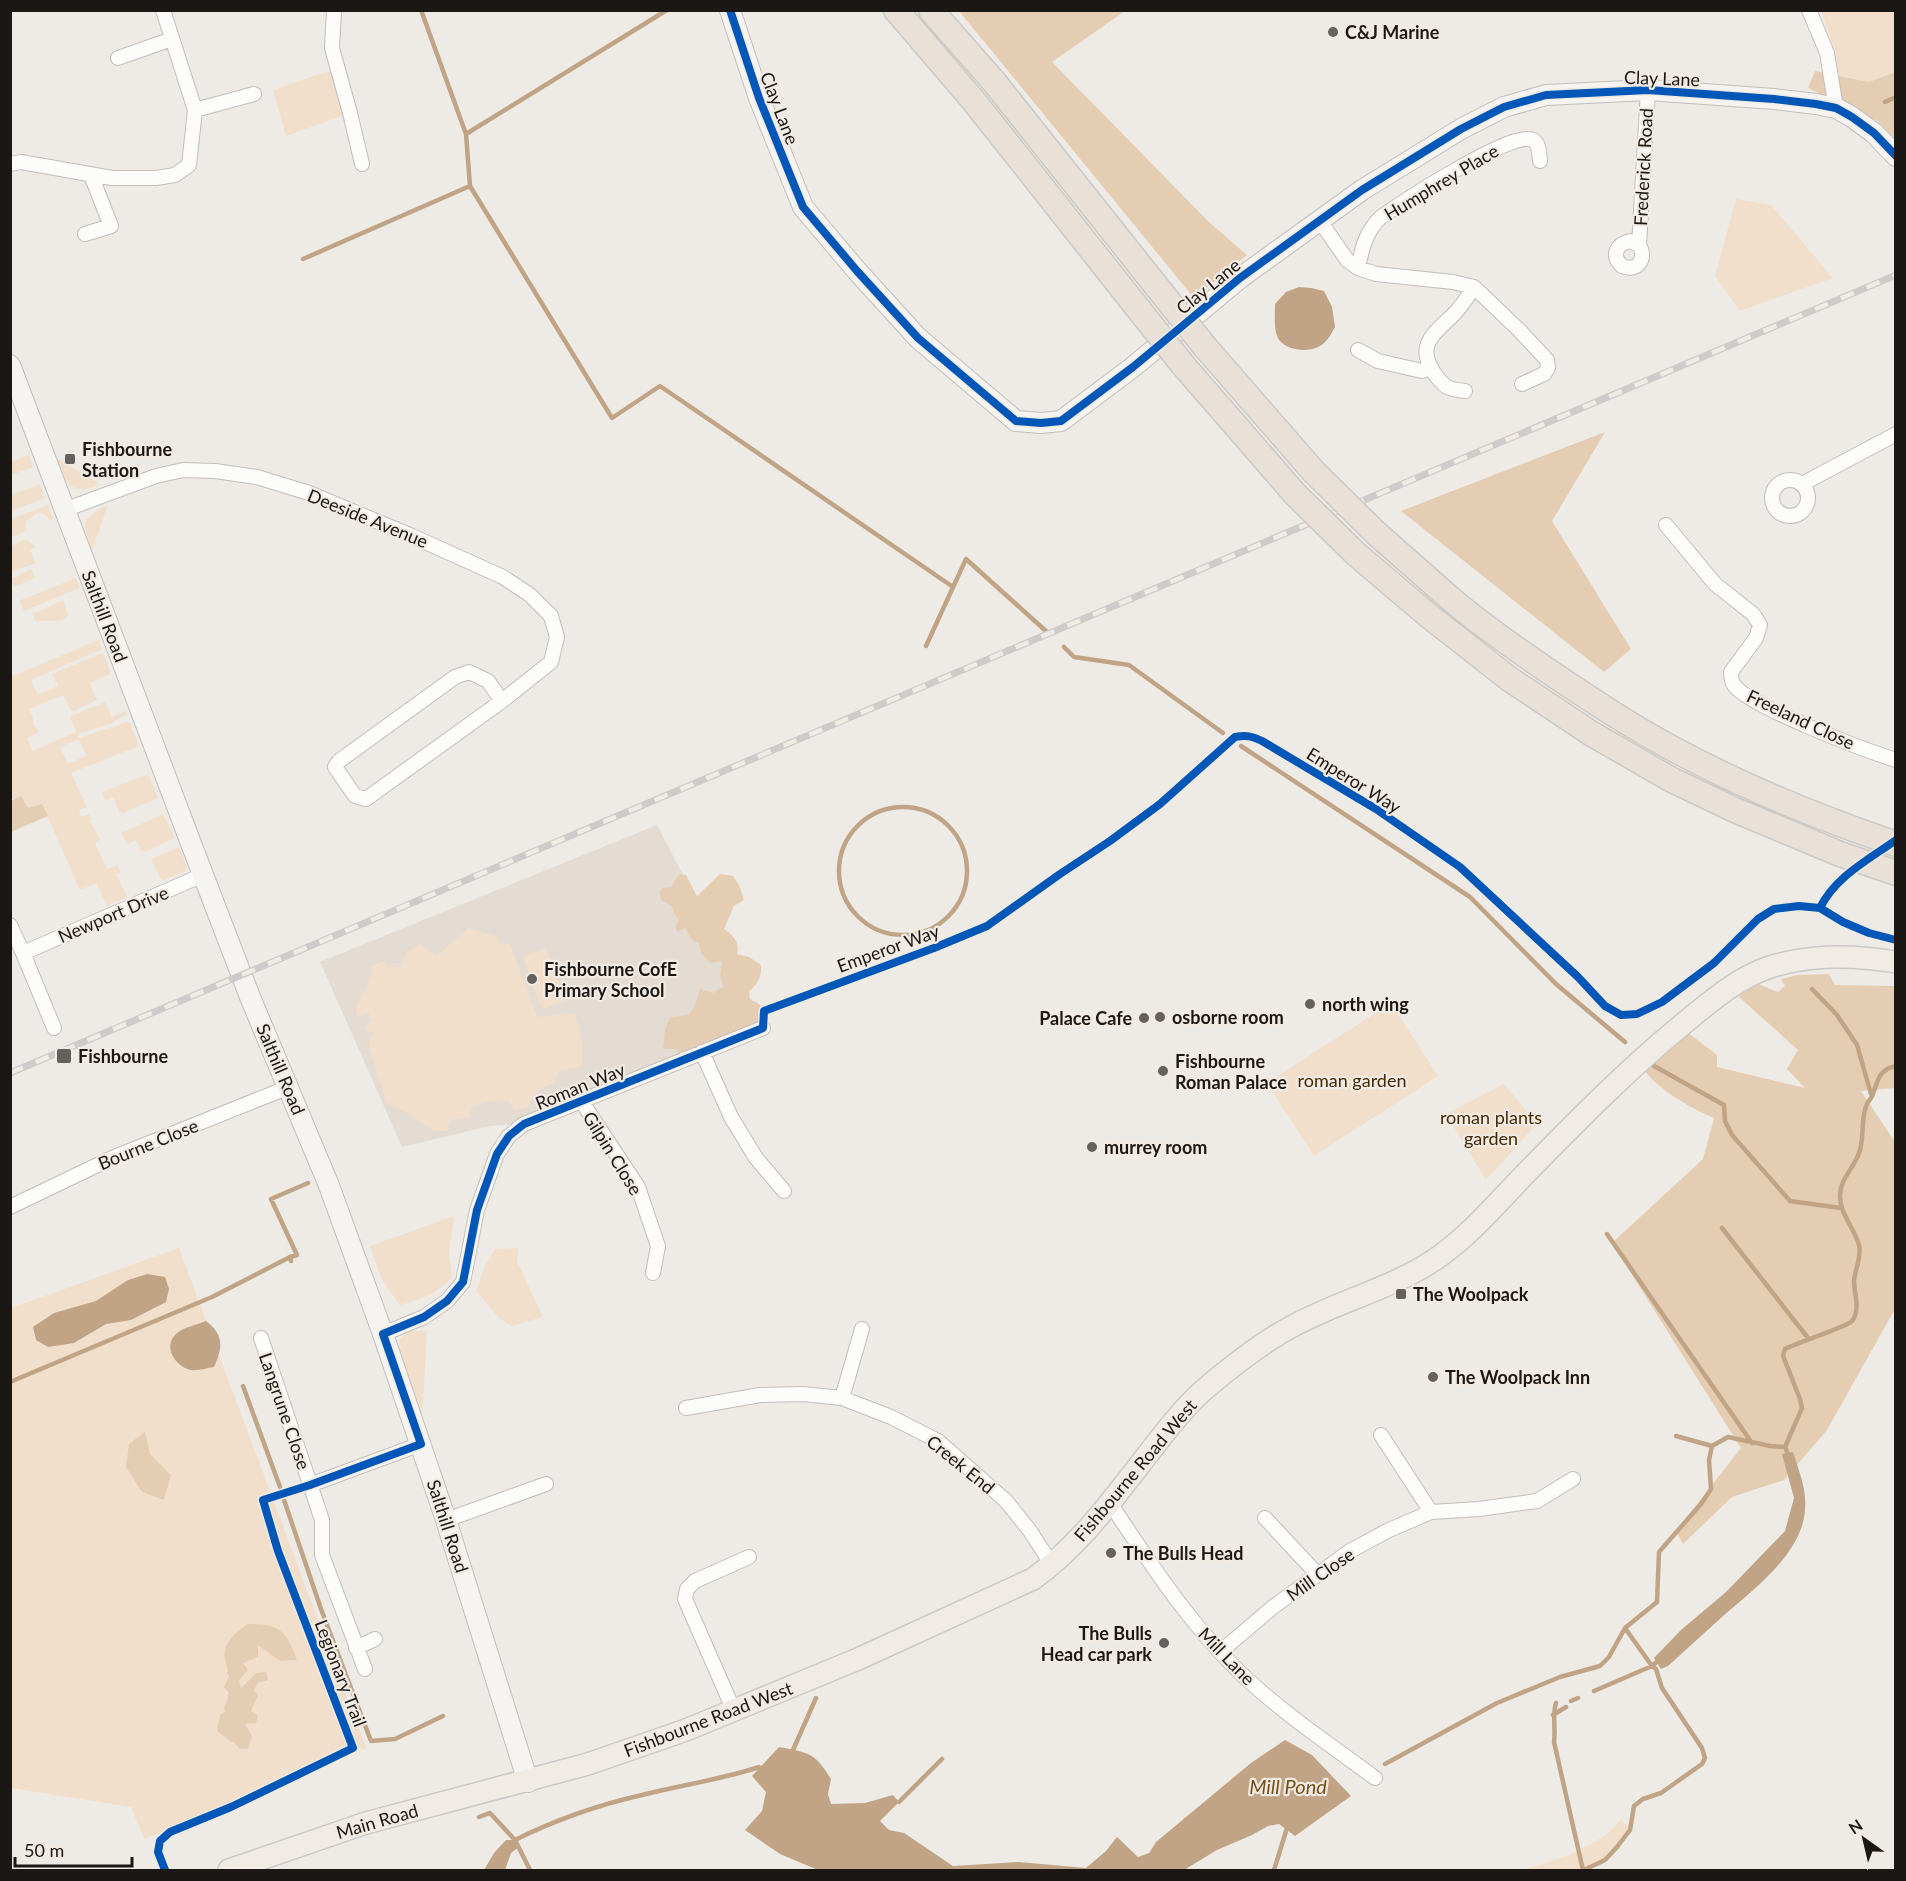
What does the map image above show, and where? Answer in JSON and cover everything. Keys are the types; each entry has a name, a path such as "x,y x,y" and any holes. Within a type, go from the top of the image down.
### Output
{"highway":[{"path":"896,10 973,100 1183,365 1295,494 1356,554 1429,616 1508,678 1593,734 1672,780 1737,811 1840,854 1896,873"},
{"path":"931,10 995,83 1206,348 1314,472 1377,534 1454,601 1548,671 1613,714 1739,781 1806,812 1896,844"}],"main road":[{"name":"Fishbourne Road West","path":"528,1782 588,1764 734,1711 858,1659 1033,1579 1052,1565 1081,1536 1110,1503 1173,1421 1205,1389 1291,1327 1390,1285 1416,1271 1457,1243 1646,1054 1711,1001 1740,981 1768,968 1794,960 1821,956 1896,962"},
{"name":"Main Road","path":"229,1870 366,1822 528,1782"}],"street":[{"path":"10,164 21,162 112,178 175,175 189,165 195,110 163,10"},
{"path":"334,10 332,48 362,164"},
{"name":"Clay Lane","path":"730,10 759,98 803,207 918,338 1016,421 1041,423 1061,421 1132,367 1240,278 1362,190 1461,129 1504,107 1546,95 1648,90 1774,99 1836,108 1874,134 1896,156"},
{"path":"1809,10 1827,53 1836,108"},
{"path":"118,58 172,39"},
{"name":"Frederick Road","path":"1639,245 1648,90"},
{"path":"195,110 254,94"},
{"name":"Humphrey Place","path":"1358,268 1372,225 1381,217 1485,153 1513,141 1529,139 1536,142 1540,161"},
{"path":"85,234 111,226 91,175"},
{"path":"1320,220 1347,260 1358,268 1377,274 1453,282 1474,287 1483,293 1547,360 1548,368 1544,374 1522,384"},
{"path":"1465,391 1444,386 1431,367 1426,351 1430,338 1456,312 1474,287"},
{"path":"1358,350 1378,361 1422,371 1431,367"},
{"name":"Salthill Road","path":"10,365 17,401 64,510 250,998 328,1183 421,1444 528,1782"},
{"path":"1802,484 1896,434"},
{"name":"Deeside Avenue","path":"64,510 156,476 183,470 214,471 257,477 285,485 422,540 503,577 530,595 551,616 557,638 550,662 502,701 366,799 355,796 335,767 339,761 455,677 469,672 488,681 502,701"},
{"name":"Freeland Close","path":"1666,525 1715,584 1753,614 1760,625 1756,638 1731,672 1732,684 1740,692 1794,720 1896,760"},
{"name":"Newport Drive","path":"22,953 203,875"},
{"path":"10,925 54,1028"},
{"name":"Roman Way","path":"383,1334 424,1317 447,1301 462,1282 477,1210 497,1154 509,1137 524,1124 763,1028"},
{"path":"702,1052 731,1117 756,1158 784,1191"},
{"name":"Bourne Close","path":"10,1207 112,1158 289,1087"},
{"name":"Gilpin Close","path":"582,1102 638,1187 658,1246 653,1273"},
{"path":"842,1398 862,1329"},
{"name":"Langrune Close","path":"261,1338 322,1520 322,1555 365,1669"},
{"name":"Creek End","path":"686,1408 760,1395 803,1395 842,1398 891,1417 938,1441 1006,1501 1030,1531 1052,1565"},
{"path":"1381,1435 1431,1512"},
{"name":"Langrune Close","path":"310,1485 421,1444"},
{"name":"Mill Close","path":"1220,1653 1273,1607 1350,1551 1389,1530 1431,1512 1479,1509 1537,1501 1573,1479"},
{"path":"446,1520 546,1484"},
{"name":"Mill Lane","path":"1110,1503 1172,1593 1220,1653 1248,1680 1294,1718 1375,1778"},
{"path":"1265,1518 1318,1575"},
{"path":"734,1711 685,1599 687,1589 695,1581 749,1557"},
{"path":"356,1648 375,1639"}],"shaded area":[{"path":"1007,10 1009,12 1013,10 1125,11 1052,62 1209,222 1247,255 1194,298 959,11"},
{"path":"1815,71 1869,82 1895,72 1895,139 1878,121 1808,88"},
{"path":"1605,432 1552,521 1631,649 1604,672 1401,511"},
{"path":"21,796 28,808 42,804 48,816 11,832 11,801"},
{"name":"Fishbourne CofE Primary School","path":"657,825 763,1028 527,1123 490,1126 402,1147 320,962"},
{"path":"679,874 686,875 697,896 720,874 733,876 739,885 744,900 734,906 724,929 735,939 738,946 737,954 749,957 761,965 759,980 749,991 750,999 761,1006 765,1012 761,1033 680,1055 676,1049 663,1049 665,1029 670,1017 689,1015 700,989 713,993 724,986 720,977 722,961 710,963 701,953 699,944 691,939 685,928 678,932 675,927 679,920 672,906 661,900 662,888 671,887"},
{"path":"1829,974 1835,985 1895,986 1895,1088 1861,1091 1895,1142 1895,1309 1827,1430 1784,1480 1732,1497 1683,1544 1676,1531 1741,1448 1612,1243 1703,1159 1714,1118 1675,1097 1656,1083 1641,1067 1687,1032 1717,1055 1717,1067 1805,1088 1787,1069 1798,1050 1739,997 1747,988 1758,984 1778,992 1785,986 1781,979 1797,975"},
{"path":"145,1432 150,1454 171,1475 164,1500 142,1492 126,1467 129,1444"},
{"path":"248,1624 268,1625 281,1631 290,1642 297,1660 280,1661 258,1645 258,1657 243,1663 248,1670 239,1680 241,1688 256,1673 266,1672 268,1680 258,1683 254,1690 258,1695 251,1711 258,1715 256,1723 245,1724 252,1736 248,1748 240,1749 234,1742 217,1731 220,1715 225,1712 224,1706 229,1693 224,1687 229,1676 225,1659 226,1648 235,1634"}],"green space":[{"path":"1821,11 1895,11 1895,72 1869,82 1837,75 1836,53"},
{"path":"335,69 348,114 286,136 273,90"},
{"path":"1736,199 1771,205 1833,278 1740,311 1715,276"},
{"path":"29,455 33,467 11,475 11,462"},
{"path":"56,458 100,484 90,488 76,489 63,475"},
{"path":"40,484 45,498 11,511 11,495"},
{"path":"48,505 53,519 51,521 42,513 36,514 26,522 26,531 11,537 11,519"},
{"path":"108,505 92,550 86,534 86,523 88,518 99,509"},
{"path":"26,539 36,547 30,550 36,563 11,572 11,546"},
{"path":"30,569 36,578 14,587 11,577 14,578"},
{"path":"76,578 80,588 24,611 19,601"},
{"path":"64,600 68,616 56,621 36,622 32,614"},
{"path":"98,640 102,649 31,680 38,695 58,686 52,674 103,653 111,674 90,683 97,700 74,711 70,709 63,695 29,709 34,720 33,724 39,732 27,738 33,751 76,732 71,716 105,702 112,717 126,711 127,714 110,724 78,734 79,738 127,722 130,723 139,746 71,773 87,807 79,810 81,817 89,814 92,819 90,820 100,840 95,843 107,869 118,865 121,872 116,874 127,897 107,906 96,883 80,890 42,804 28,809 21,796 11,800 10,670 13,676","holes":["79,739 86,756 68,764 60,747"]},
{"path":"148,774 158,798 123,813 119,812 113,797 105,801 102,793 105,791"},
{"path":"163,814 175,838 145,852 141,851 136,840 127,844 121,833"},
{"path":"179,847 187,866 185,871 162,881 151,859"},
{"path":"468,928 497,937 500,943 510,944 537,1017 575,1013 582,1041 583,1066 559,1071 554,1083 538,1091 528,1107 515,1110 509,1101 485,1102 471,1107 470,1118 458,1118 449,1122 448,1131 434,1131 405,1112 387,1104 370,1051 369,1043 373,1033 364,1028 372,1020 368,1012 357,1017 358,1003 370,981 371,966 385,961 389,967 401,967 406,953 421,944 437,956"},
{"path":"546,948 565,1001 542,1009 523,957"},
{"name":"roman garden","path":"1391,1003 1438,1076 1314,1156 1267,1083"},
{"name":"roman plants garden","path":"1504,1084 1537,1124 1486,1180 1446,1114"},
{"path":"454,1216 449,1254 452,1277 429,1296 400,1305 382,1280 370,1246"},
{"path":"179,1248 367,1750 353,1748 231,1807 144,1839 131,1807 11,1788 11,1308"},
{"path":"518,1248 517,1261 543,1317 512,1326 500,1319 476,1291 485,1266 495,1249"},
{"path":"409,1331 427,1331 422,1422 399,1351 400,1339"},
{"path":"1621,1819 1630,1830 1605,1860 1584,1870 1524,1870 1567,1856 1605,1836"}],"water":[{"path":"1299,287 1324,291 1332,307 1335,327 1324,343 1308,350 1284,345 1275,329 1275,304 1286,292"},
{"path":"147,1274 165,1277 169,1289 166,1302 131,1320 106,1324 74,1343 48,1347 36,1340 33,1327 54,1313 96,1301 128,1280"},
{"path":"206,1321 219,1336 220,1347 214,1367 197,1370 185,1368 173,1356 170,1345 172,1339 183,1330"},
{"path":"1793,1452 1805,1495 1805,1510 1802,1526 1786,1556 1761,1583 1668,1666 1661,1669 1654,1658 1681,1630 1726,1592 1785,1531 1794,1498 1782,1454"},
{"name":"Mill Pond","path":"1285,1740 1312,1755 1351,1796 1295,1836 1279,1824 1268,1826 1217,1850 1184,1870 818,1870 780,1854 745,1830 762,1811 766,1792 752,1776 779,1747 805,1753 820,1763 831,1779 828,1794 831,1804 865,1803 893,1795 899,1802 880,1821 889,1830 904,1833 953,1866 1019,1862 1086,1868 1106,1851 1117,1837 1138,1857 1149,1853 1156,1842 1251,1763"},
{"path":"506,1840 515,1840 519,1847 511,1853 505,1870 484,1870 494,1853"}],"waterway":[{"path":"421,10 466,134 470,186 612,418 660,386 953,587"},
{"path":"466,134 667,10"},
{"path":"1885,102 1896,97"},
{"path":"303,259 470,186"},
{"path":"926,646 966,559 1047,632"},
{"path":"1064,647 1074,657 1129,665 1223,733"},
{"path":"1241,746 1470,897 1556,984 1625,1042"},
{"path":"903,807 928,812 948,826 962,846 967,871 962,896 948,916 928,930 903,935 878,930 858,916 844,896 839,871 844,846 858,826 878,812 903,807"},
{"path":"1812,989 1837,1015 1857,1045 1871,1094"},
{"path":"1654,1066 1724,1105 1725,1121 1732,1135 1790,1201 1841,1208"},
{"path":"1789,1457 1785,1447 1802,1408 1783,1356 1785,1349 1842,1327 1855,1317 1857,1307 1854,1281 1860,1250 1857,1238 1844,1214 1840,1194 1845,1178 1859,1153 1867,1103 1882,1073 1896,1066"},
{"path":"290,1257 297,1255 271,1199 308,1183"},
{"path":"1722,1228 1808,1338"},
{"path":"1607,1234 1752,1443"},
{"path":"10,1382 212,1297 290,1257 291,1261"},
{"path":"243,1386 280,1487"},
{"path":"1676,1436 1712,1446"},
{"path":"1385,1764 1497,1703 1560,1677 1600,1666 1609,1657 1625,1628 1657,1602 1659,1552 1701,1504 1711,1489 1709,1460 1712,1446 1728,1437 1785,1447"},
{"path":"284,1500 321,1609 371,1741 395,1739 443,1716"},
{"path":"1584,1870 1605,1860 1617,1847 1630,1830 1634,1806 1643,1799 1661,1793 1702,1764 1705,1758 1702,1748 1662,1688 1656,1669 1625,1628"},
{"path":"1594,1691 1652,1666 1660,1659"},
{"path":"793,1750 816,1698"},
{"path":"1571,1701 1578,1698"},
{"path":"1556,1703 1554,1742 1583,1870"},
{"path":"1553,1715 1566,1707"},
{"path":"899,1802 942,1759"},
{"path":"512,1844 515,1840 546,1826 593,1808 759,1767"},
{"path":"479,1817 490,1813 515,1840 530,1870"},
{"path":"1274,1870 1287,1828"}],"railway":[{"path":"10,1073 1896,275"}],"cycle path":[{"path":"730,10 759,98 803,207 918,338 1016,421 1041,423 1061,421 1133,367 1240,278 1362,190 1461,129 1504,107 1546,95 1648,90 1816,104 1836,108 1852,117 1874,133 1896,156"},
{"name":"Emperor Way","path":"165,1870 158,1852 160,1841 170,1832 231,1807 353,1748 278,1551 263,1500 421,1444 383,1334 424,1317 447,1301 463,1282 477,1210 497,1154 509,1136 524,1124 763,1028 764,1011 987,926 1160,804 1235,737 1249,736 1262,741 1376,809 1460,867 1578,977 1605,1006 1621,1015 1637,1014 1662,1002 1714,963 1758,919 1774,909 1799,906 1820,908 1843,922 1869,933 1896,940"},
{"path":"1820,908 1826,897 1843,878 1896,840"}],"place":[{"name":"C&J Marine","path":"1333,32"},
{"name":"Fishbourne Station","path":"70,459"},
{"name":"Fishbourne CofE Primary School","path":"532,979"},
{"name":"north wing","path":"1310,1004"},
{"name":"osborne room","path":"1160,1017"},
{"name":"Palace Cafe","path":"1144,1018"},
{"name":"Fishbourne","path":"64,1056"},
{"name":"Fishbourne Roman Palace","path":"1163,1071"},
{"name":"murrey room","path":"1092,1147"},
{"name":"The Woolpack","path":"1401,1294"},
{"name":"The Woolpack Inn","path":"1433,1377"},
{"name":"The Bulls Head","path":"1111,1553"},
{"name":"The Bulls Head car park","path":"1164,1643"}]}
